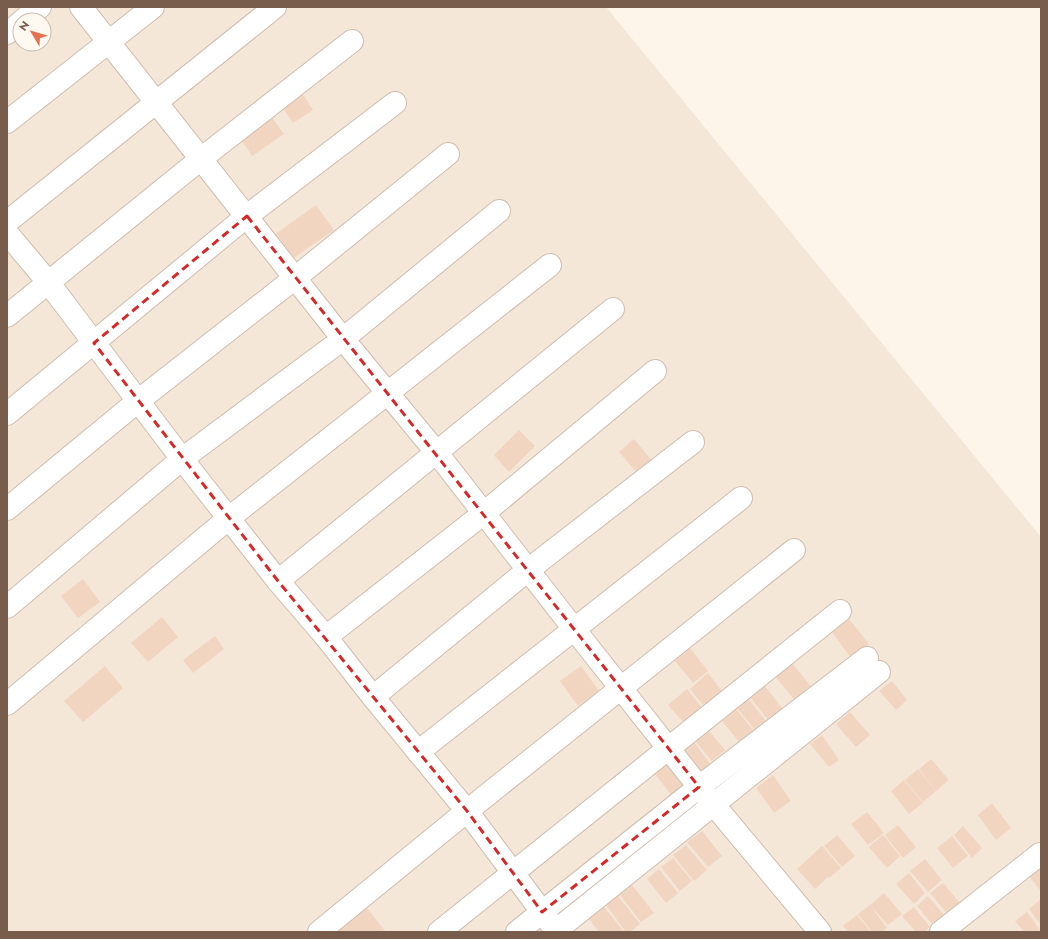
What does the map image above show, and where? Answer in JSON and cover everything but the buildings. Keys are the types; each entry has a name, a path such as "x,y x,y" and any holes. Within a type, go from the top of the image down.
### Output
{"street":[{"path":"81,7 156,103 202,158 343,339 437,453 574,630 699,787 820,932"},
{"path":"7,122 153,7"},
{"path":"7,222 275,7"},
{"path":"7,316 202,158 352,41"},
{"path":"7,414 247,216 395,103"},
{"path":"7,509 138,401 295,278 448,154"},
{"path":"7,607 182,459 343,339 499,211"},
{"path":"7,233 48,282 182,459 278,581 326,637 373,697 467,811 513,872 542,912 556,931 713,804 873,665 699,787 542,912 517,932"},
{"path":"7,704 229,518 550,265"},
{"path":"278,581 613,309"},
{"path":"326,637 484,513 655,371"},
{"path":"373,697 528,570 693,442"},
{"path":"418,752 741,498"},
{"path":"319,932 467,811 794,550"},
{"path":"439,932 840,611"},
{"path":"941,932 1040,854"}],"highlighted area":[{"path":"247,216 699,787 542,912 467,811 278,581 94,343"}],"shaded area":[{"path":"7,7 606,7 1041,537 1041,932 7,932"}]}
